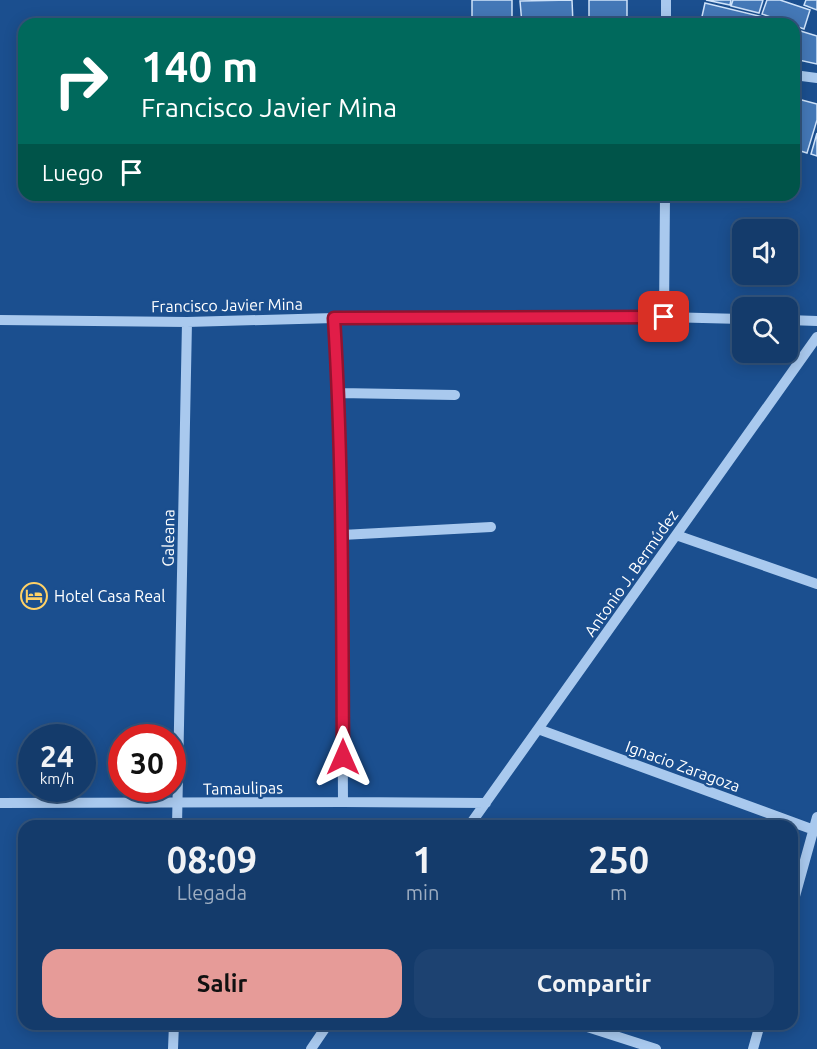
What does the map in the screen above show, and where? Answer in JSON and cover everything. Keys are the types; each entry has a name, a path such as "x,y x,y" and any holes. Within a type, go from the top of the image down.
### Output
{"street":[{"path":"666,0 666,18"},
{"path":"800,76 817,78"},
{"path":"664,317 665,201"},
{"path":"334,318 339,393 342,535 343,802"},
{"name":"Francisco Javier Mina","path":"0,320 187,322 334,318 732,319"},
{"path":"798,320 817,321"},
{"name":"Galeana","path":"177,820 187,322"},
{"name":"Antonio J. Bermúdez","path":"473,820 817,337"},
{"path":"339,393 455,395"},
{"path":"342,535 491,528"},
{"path":"676,535 817,584"},
{"name":"Ignacio Zaragoza","path":"538,729 785,820"},
{"name":"Tamaulipas","path":"0,803 486,803"},
{"path":"798,887 817,817"},
{"name":"Ignacio Zaragoza","path":"798,825 815,831"},
{"path":"173,1049 174,1030"},
{"path":"311,1049 324,1030"},
{"path":"597,1030 656,1049"},
{"path":"753,1049 758,1030"}],"building":[{"path":"472,0 512,0 512,18 472,18"},
{"path":"572,0 573,18 521,18 520,1"},
{"path":"589,0 627,0 627,18 589,18"},
{"path":"706,0 731,0 730,5"},
{"path":"733,0 763,0 759,13 731,6"},
{"path":"767,0 780,0 810,10 804,29 800,28 800,18 773,18 762,14"},
{"path":"806,0 817,0 817,10 804,5"},
{"path":"705,3 767,18 702,18"},
{"path":"800,31 817,36 817,64 800,60"},
{"path":"800,100 817,104 817,120 807,153 800,151"},
{"path":"817,133 817,156 811,154"}],"place":[{"name":"Hotel Casa Real","path":"34,596"}],"route":[{"path":"343,757 342,535 339,393 334,318 664,317"}]}
